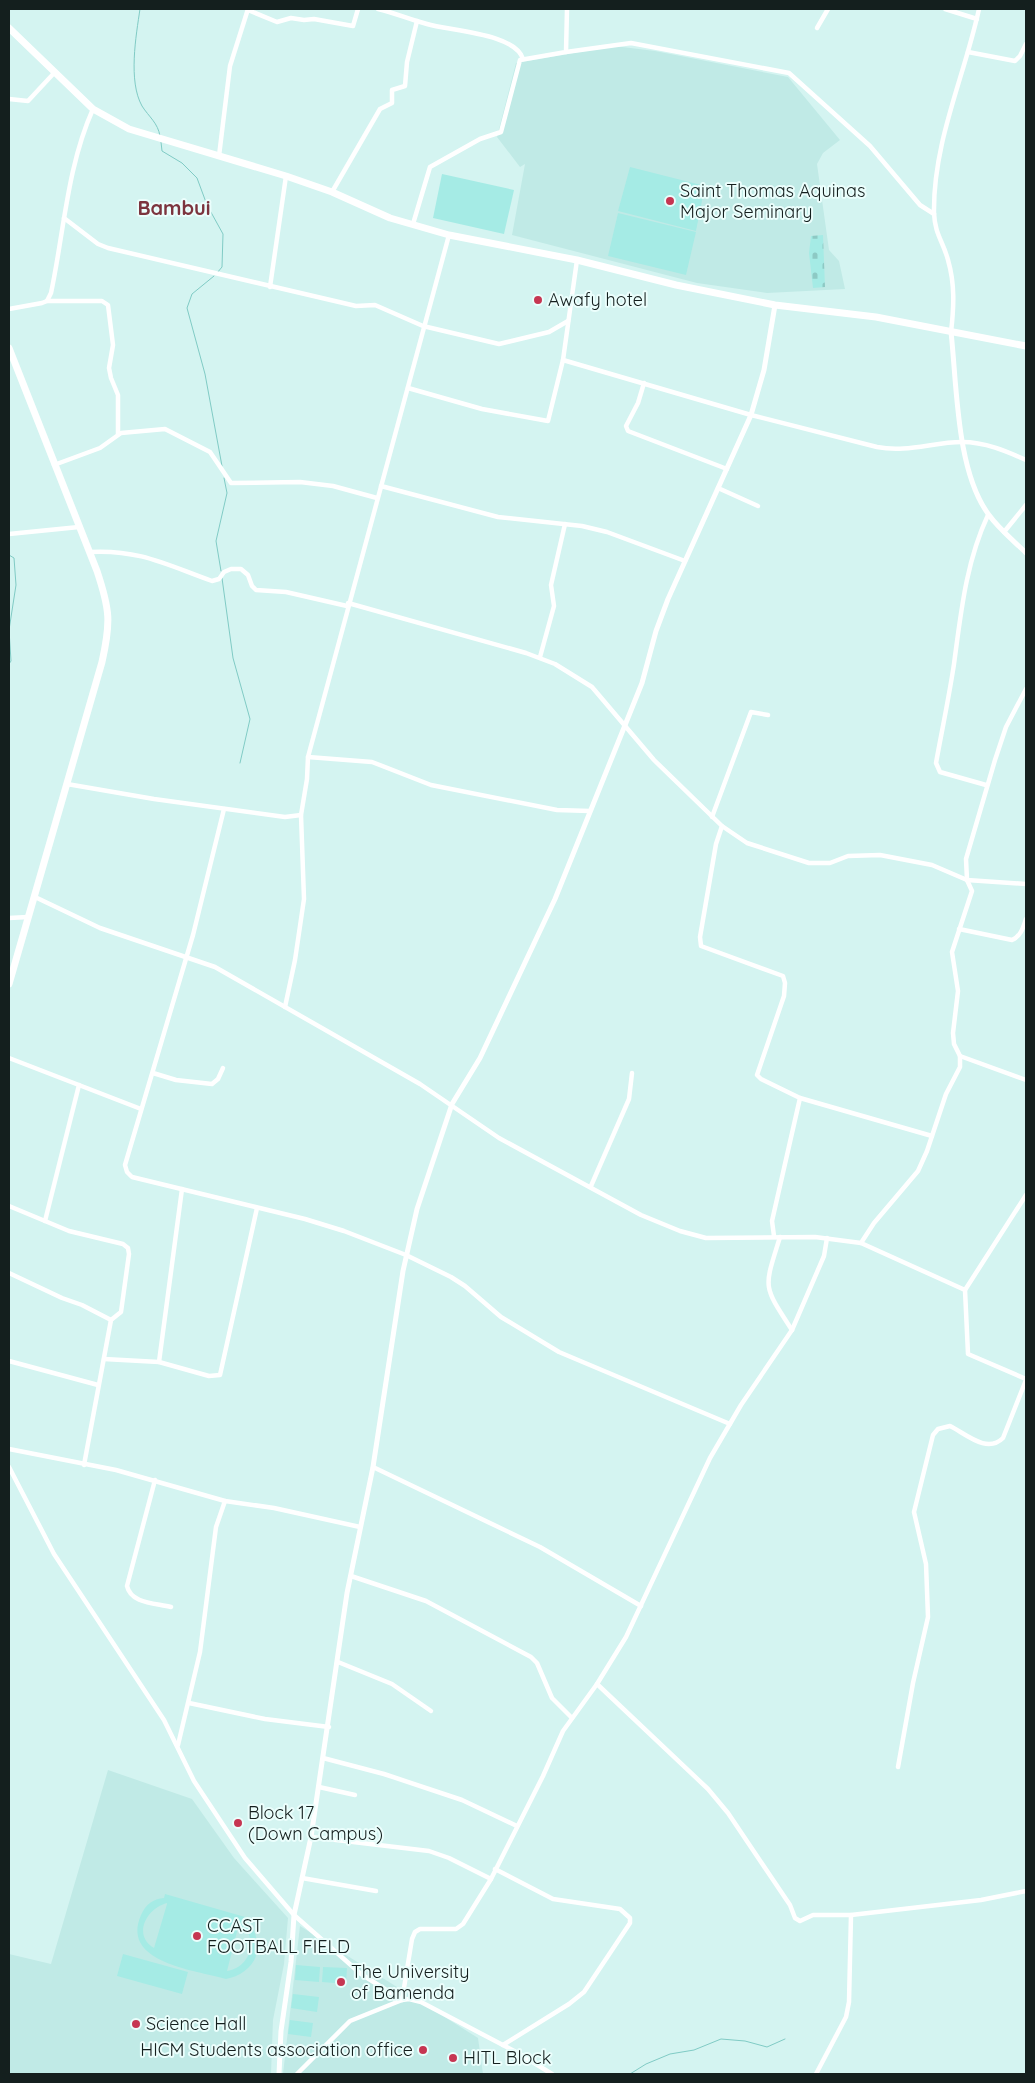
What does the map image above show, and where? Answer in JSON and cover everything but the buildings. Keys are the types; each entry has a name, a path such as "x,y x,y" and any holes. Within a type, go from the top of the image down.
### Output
{"main road":[{"path":"9,28 92,109 129,129 286,176 332,192 390,218 448,234 577,260 676,285 775,305 876,317 1026,346"},
{"path":"9,348 106,597 109,621 108,633 67,784 9,984"}],"street":[{"path":"218,156 230,66 248,10 277,22 291,18 314,19 353,26 358,9"},
{"path":"378,9 417,21 491,37 521,52 523,59"},
{"path":"566,52 567,9"},
{"path":"817,28 828,9"},
{"path":"945,9 977,18"},
{"path":"979,9 942,138 936,180 934,214 936,235 946,253 951,271 954,298 952,332 962,442 974,489 988,514 1026,553"},
{"path":"332,192 380,109 392,104 392,90 405,86 407,62 417,21"},
{"path":"413,224 430,167 480,139 501,132 518,65 523,59 631,43 789,72 870,146 920,205 934,214"},
{"path":"968,52 1015,61 1026,44"},
{"path":"9,99 28,102 55,72"},
{"path":"47,301 56,268 73,168 92,109"},
{"path":"270,287 286,176"},
{"path":"64,218 98,244 108,248 356,306 374,305 423,326 499,344 548,332 568,321"},
{"path":"285,1007 297,950 304,900 300,815 307,779 308,758 448,234"},
{"path":"408,388 482,409 546,422 550,418 563,360 577,260"},
{"path":"9,309 47,301 102,301 108,305 113,346 109,368 118,395 118,434"},
{"path":"279,2074 281,2031 291,1962 294,1916 311,1836 329,1727 350,1576 373,1467 406,1255 417,1208 452,1104 480,1058 535,943 625,728 642,683 656,631 685,561 751,415 764,370 775,305"},
{"path":"563,360 751,415 898,451 962,442 1000,448 1026,460"},
{"path":"644,383 638,403 626,426 628,431 727,469"},
{"path":"54,465 100,448 118,434 165,429 210,452 232,483 300,482 333,486 376,498"},
{"path":"381,486 498,517 565,524 607,532 685,561"},
{"path":"718,488 758,506"},
{"path":"1004,532 1026,505"},
{"path":"986,785 940,772 936,763 954,666 964,590 974,547 988,514"},
{"path":"540,657 554,606 550,585 565,524"},
{"path":"9,534 79,527"},
{"path":"89,552 124,551 167,563 212,581 218,579 224,572 232,569 241,569 248,576 256,590 286,592 348,605 540,657 592,687 654,760 712,817 746,843 809,863 830,863 848,856 880,855 932,865 967,880 1026,884"},
{"path":"860,1243 869,1229 918,1171 946,1094 957,1075 960,1056 954,1044 953,1033 958,991 952,952 972,891 967,880 966,859 986,785 1006,727 1026,689"},
{"path":"712,817 751,712 768,715"},
{"path":"308,758 372,762 437,786 479,793 543,808 590,811"},
{"path":"67,784 224,809 285,817 300,815"},
{"path":"224,809 186,957 126,1164 127,1172 132,1176 344,1231 406,1255 451,1277 465,1286 501,1317 559,1352 730,1424"},
{"path":"722,826 712,862 700,937 701,946 783,976 785,983 784,996 757,1075 760,1080 800,1098 932,1136"},
{"path":"35,897 100,928 215,967 420,1084 452,1104 499,1138 591,1186 641,1216 680,1231 706,1238 730,1240 774,1236 827,1238 860,1243 965,1290"},
{"path":"9,918 28,917"},
{"path":"960,929 1012,940 1022,930 1026,919"},
{"path":"960,1056 1026,1080"},
{"path":"9,1058 142,1108"},
{"path":"153,1073 176,1080 212,1084 218,1079 223,1068"},
{"path":"591,1186 629,1099 632,1073"},
{"path":"45,1221 79,1085"},
{"path":"774,1236 772,1221 800,1098"},
{"path":"158,1362 182,1189"},
{"path":"898,1767 913,1683 928,1617 926,1564 914,1512 933,1435 938,1428 950,1426 984,1445 997,1443 1003,1438 1026,1379 968,1354 965,1290 1009,1219 1024,1205 1026,1195"},
{"path":"9,1206 69,1231 124,1244 128,1248 129,1254 121,1312 111,1320 84,1465"},
{"path":"104,1358 158,1362 210,1376 220,1375 257,1208"},
{"path":"780,1237 767,1285 770,1296 792,1330"},
{"path":"402,2000 412,1939 415,1932 420,1929 456,1929 463,1924 490,1879 543,1776 563,1731 597,1684 626,1637 684,1509 730,1424 792,1330 824,1256 827,1238"},
{"path":"9,1273 111,1320"},
{"path":"9,1361 98,1385"},
{"path":"9,1450 155,1480 225,1501 274,1508 360,1527"},
{"path":"9,1467 54,1554 164,1720 178,1745 194,1781 245,1858 294,1916 361,1974 402,2000"},
{"path":"373,1467 540,1547 640,1606"},
{"path":"155,1480 127,1586 129,1593 135,1599 171,1607"},
{"path":"178,1745 204,1626 214,1536 225,1501"},
{"path":"350,1576 426,1602 531,1657 537,1663 552,1698 572,1718"},
{"path":"338,1662 392,1684 431,1711"},
{"path":"597,1684 708,1789 742,1834 790,1905 795,1918 800,1920 813,1915 851,1915 981,1900 1026,1891"},
{"path":"188,1703 265,1719 329,1727"},
{"path":"323,1758 384,1774 462,1800 517,1826"},
{"path":"319,1787 355,1795"},
{"path":"311,1836 429,1852 449,1858 490,1879"},
{"path":"495,1869 554,1899 620,1909 627,1913 630,1923 584,1992 570,2004 503,2045"},
{"path":"302,1878 376,1892"},
{"path":"816,2074 846,2017 849,2002 851,1915"},
{"path":"297,2074 350,2021 402,2000 409,1999 432,2007 552,2074"}],"shaded area":[{"name":"Saint Thomas Aquinas Major Seminary","path":"614,46 655,51 788,77 840,140 823,153 817,164 829,250 839,261 845,289 767,293 697,283 512,235 525,164 520,167 497,137 516,63"},
{"path":"108,1770 192,1799 234,1858 288,1918 284,1964 273,2020 271,2074 9,2074 9,1954 51,1964"},
{"name":"The University of Bamenda","path":"300,1926 478,2038 483,2074 283,2074"}],"green space":[{"path":"630,167 705,186 696,231 618,211"},
{"path":"442,174 514,190 504,234 433,218"},
{"path":"618,213 696,232 686,275 608,256"},
{"path":"823,235 825,287 813,288 809,253 811,236"},
{"name":"CCAST FOOTBALL FIELD","path":"165,1894 252,1919 258,1948 254,1961 239,1975 226,1979 164,1962 150,1954 141,1944 137,1931 141,1915 150,1903 164,1898","holes":["167,1904 154,1948 147,1943 144,1936 145,1922 153,1910","239,1924 250,1936 250,1951 242,1964 235,1969 227,1971"]},
{"path":"123,1954 188,1972 182,1994 117,1976"},
{"path":"296,1965 320,1967 319,1982 295,1980"},
{"path":"323,1967 347,1968 346,1984 322,1982"},
{"path":"293,1994 319,1997 317,2012 291,2008"},
{"path":"290,2020 313,2023 311,2037 288,2034"}],"waterway":[{"path":"140,9 134,58 135,84 142,106 155,124 160,136"},
{"path":"161,142 162,151 182,163 197,178 207,205 223,234 222,267 217,273"},
{"path":"214,276 192,294 187,308 205,374 222,466"},
{"path":"221,571 216,541 227,493 224,478"},
{"path":"9,555 14,558 16,585 9,630 11,661 9,664"},
{"path":"222,578 233,658 250,719 240,763"},
{"path":"630,2074 646,2064 670,2054 694,2050 721,2039 745,2041 767,2047 785,2039"}],"place":[{"name":"Saint Thomas Aquinas Major Seminary","path":"670,201"},
{"name":"Awafy hotel","path":"538,300"},
{"name":"Block 17 (Down Campus)","path":"238,1823"},
{"name":"CCAST FOOTBALL FIELD","path":"197,1936"},
{"name":"The University of Bamenda","path":"341,1982"},
{"name":"Science Hall","path":"136,2024"},
{"name":"HICM Students association office","path":"423,2050"},
{"name":"HITL Block","path":"453,2058"}],"district":[{"name":"Bambui","path":"174,208"}]}
